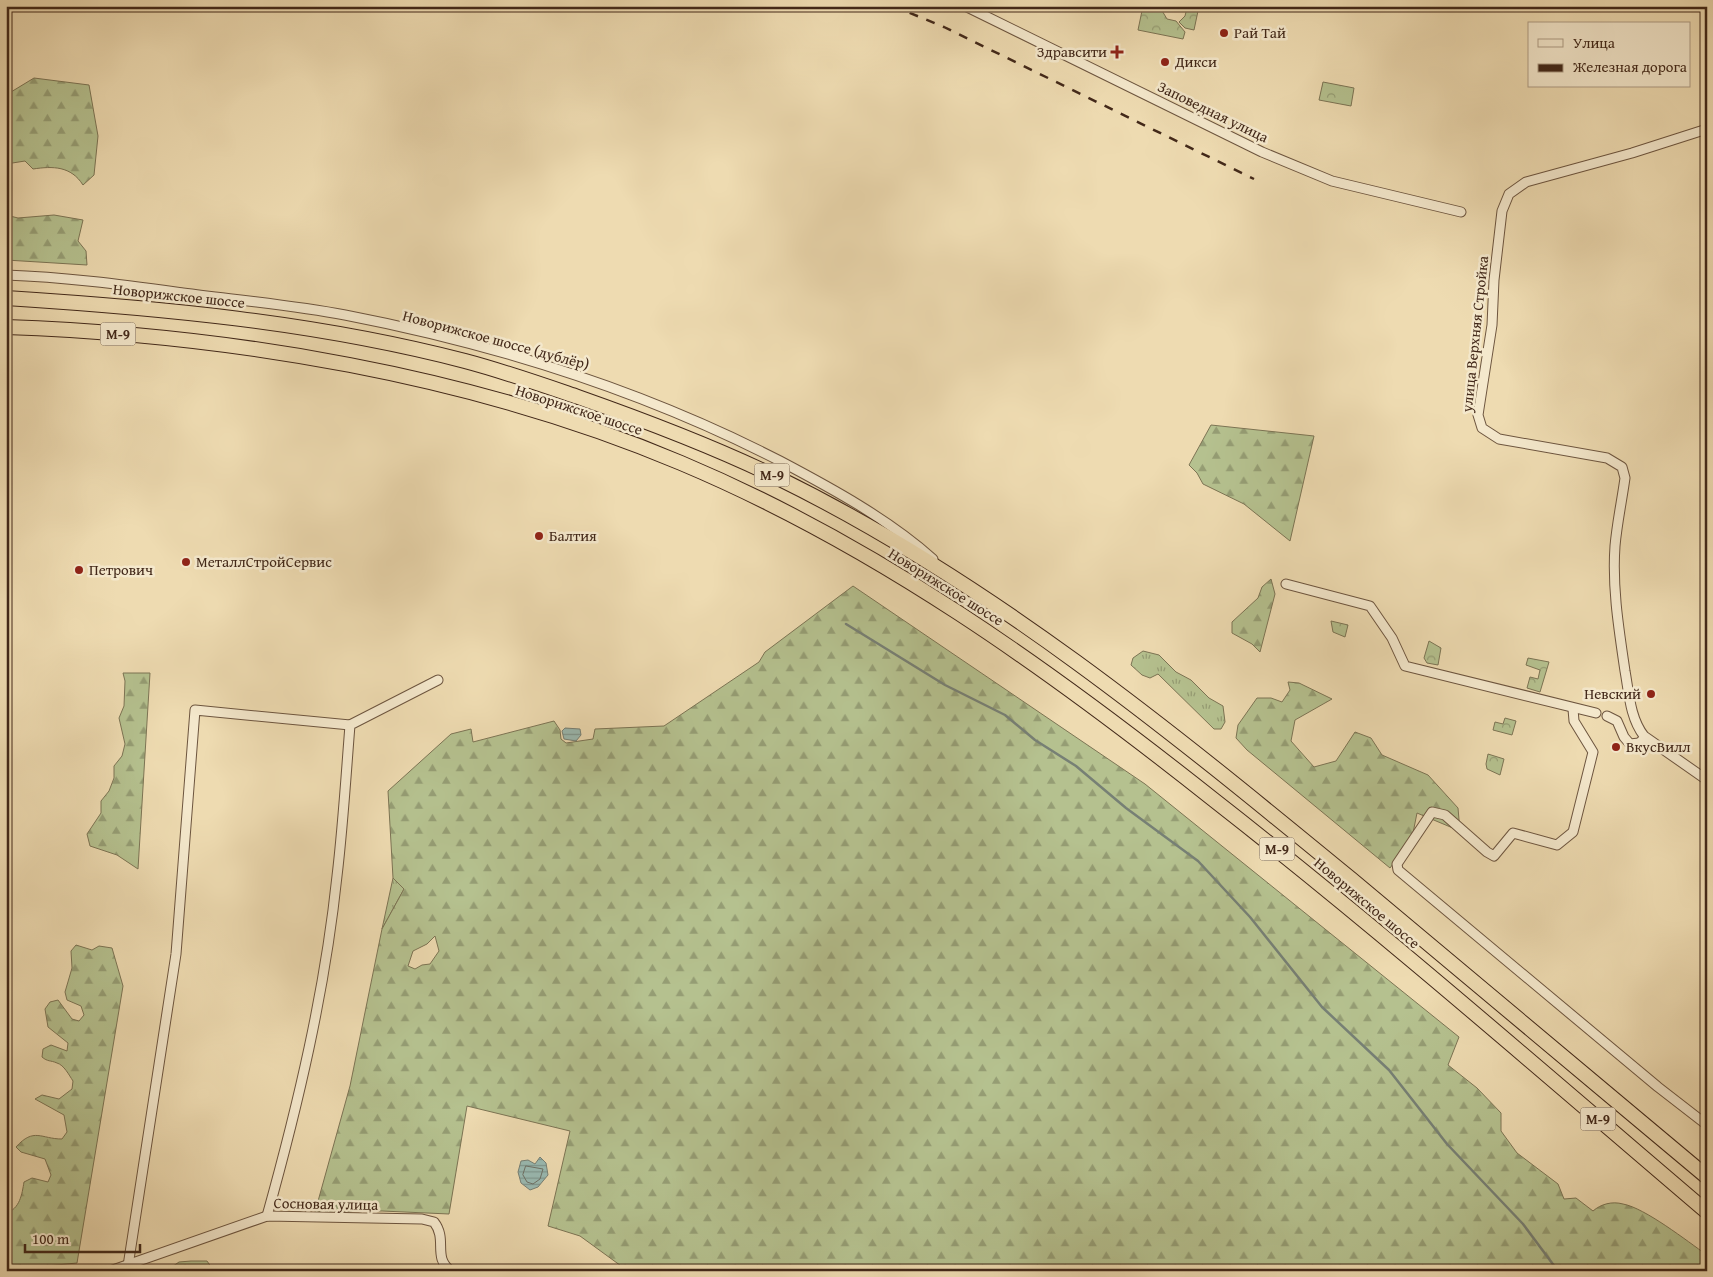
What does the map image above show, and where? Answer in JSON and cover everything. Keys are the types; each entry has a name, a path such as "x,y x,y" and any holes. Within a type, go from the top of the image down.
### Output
{"highway":[{"name":"Новорижское шоссе","path":"6,298 133,307 258,320 415,349 518,376 663,428 752,466 864,524 957,582 1093,676 1205,761 1513,1013 1707,1177"},
{"name":"Новорижское шоссе","path":"6,327 168,338 350,366 488,398 650,450 714,478 814,527 911,583 1009,646 1092,704 1281,852 1497,1032 1707,1212"}],"street":[{"name":"Заповедная улица","path":"965,6 1262,152 1332,181 1461,212"},
{"name":"улица Верхняя Стройка","path":"1707,129 1632,153 1526,182 1509,194 1502,211 1494,280 1492,326 1478,415 1482,428 1499,439 1607,458 1618,463 1625,472 1615,546 1617,612 1630,707 1639,730 1645,738 1707,780"},
{"name":"Новорижское шоссе (дублёр)","path":"6,275 112,282 345,315 453,340 563,370 730,435 804,474 909,538 957,582"},
{"path":"1286,584 1370,606 1392,638 1405,666 1503,689 1573,709 1596,713"},
{"path":"128,1266 176,954 195,710 350,725 438,680"},
{"path":"1573,709 1574,721 1593,752 1573,832 1557,845 1513,833 1494,856 1445,815 1432,812 1397,864 1398,870 1658,1088 1707,1125"},
{"path":"1607,716 1617,720 1624,737 1630,744 1638,744 1645,738"},
{"path":"267,1216 306,1068 323,974 337,877 350,725"},
{"name":"Сосновая улица","path":"110,1271 267,1216 422,1219 434,1222 442,1237 440,1259 444,1266 451,1271"}],"green space":[{"path":"1143,6 1161,9 1167,19 1176,21 1185,32 1183,39 1138,30"},
{"path":"1187,8 1198,11 1194,30 1185,28 1179,22 1185,16"},
{"path":"34,78 89,85 98,136 94,175 83,185 73,174 61,169 33,169 25,161 6,164 6,127 10,112 6,108 6,95"},
{"path":"1323,82 1354,88 1351,106 1319,100"},
{"path":"6,215 18,218 54,215 83,220 78,241 86,251 87,265 6,260"},
{"path":"1211,425 1314,436 1290,541 1244,504 1203,484 1197,473 1189,465"},
{"path":"1271,579 1275,594 1260,652 1252,644 1232,633 1232,622 1258,598 1262,587"},
{"path":"853,586 1145,784 1459,1037 1448,1065 1477,1088 1501,1113 1501,1131 1517,1153 1558,1184 1564,1199 1576,1198 1593,1211 1603,1205 1615,1203 1643,1212 1707,1255 1707,1265 1704,1271 759,1271 758,1265 746,1271 628,1271 580,1236 548,1226 570,1131 467,1106 449,1214 382,1211 315,1212 350,1086 382,929 404,889 393,878 388,791 451,734 471,729 473,742 554,721 560,730 561,739 566,743 593,739 595,729 664,726 759,662 765,652","holes":["435,936 439,951 430,964 422,965 415,969 408,966 413,951 427,944"]},
{"path":"1331,621 1348,625 1345,637 1333,632"},
{"path":"1429,641 1441,648 1438,665 1427,663 1424,658"},
{"path":"1143,651 1159,655 1176,672 1191,680 1209,698 1223,706 1225,722 1221,729 1214,729 1158,674 1150,678 1142,675 1131,665 1133,658"},
{"path":"1528,658 1549,662 1540,692 1527,688 1530,677 1538,679 1540,670 1526,665"},
{"path":"123,673 150,673 138,869 117,855 90,846 87,834 101,813 101,801 109,791 114,778 114,766 122,756 125,744 119,718 124,706 125,681"},
{"path":"1288,682 1299,683 1332,699 1295,720 1291,741 1314,767 1336,761 1355,732 1371,738 1382,755 1428,775 1458,808 1460,831 1417,813 1412,838 1390,868 1247,750 1236,738 1238,725 1257,698 1271,698 1282,702 1290,690"},
{"path":"1505,718 1516,721 1512,735 1493,730 1495,722 1503,724"},
{"path":"1488,754 1504,759 1500,775 1487,769"},
{"path":"393,878 404,889 382,929"},
{"path":"76,945 92,950 99,946 112,948 123,986 77,1263 6,1270 6,1213 17,1205 24,1182 32,1178 48,1182 51,1175 45,1159 21,1152 16,1147 28,1137 38,1136 62,1139 67,1132 64,1115 35,1099 42,1095 59,1099 72,1089 73,1081 64,1068 60,1064 42,1057 43,1049 51,1045 67,1051 68,1043 48,1027 45,1009 50,1002 58,1000 72,1019 79,1021 84,1015 81,1006 67,1000 65,992 72,968 71,951"},
{"path":"207,1261 214,1271 166,1271 179,1262"}],"water":[{"path":"565,728 580,729 581,735 576,741 564,739 562,731"},
{"path":"540,1157 546,1163 548,1175 538,1187 530,1190 521,1183 518,1172 521,1161 528,1160 535,1164"}],"waterway":[{"path":"846,624 945,685 1005,715 1035,740 1076,766 1126,808 1198,861 1250,917 1322,1007 1389,1070 1447,1144 1523,1224 1558,1271"}],"railway":[{"path":"893,6 944,27 1254,179"}],"place":[{"name":"Рай Тай","path":"1224,33"},
{"name":"Здравсити","path":"1117,52"},
{"name":"Дикси","path":"1165,62"},
{"name":"Балтия","path":"539,536"},
{"name":"МеталлСтройСервис","path":"186,562"},
{"name":"Петрович","path":"79,570"},
{"name":"Невский","path":"1651,694"},
{"name":"ВкусВилл","path":"1616,747"}]}
